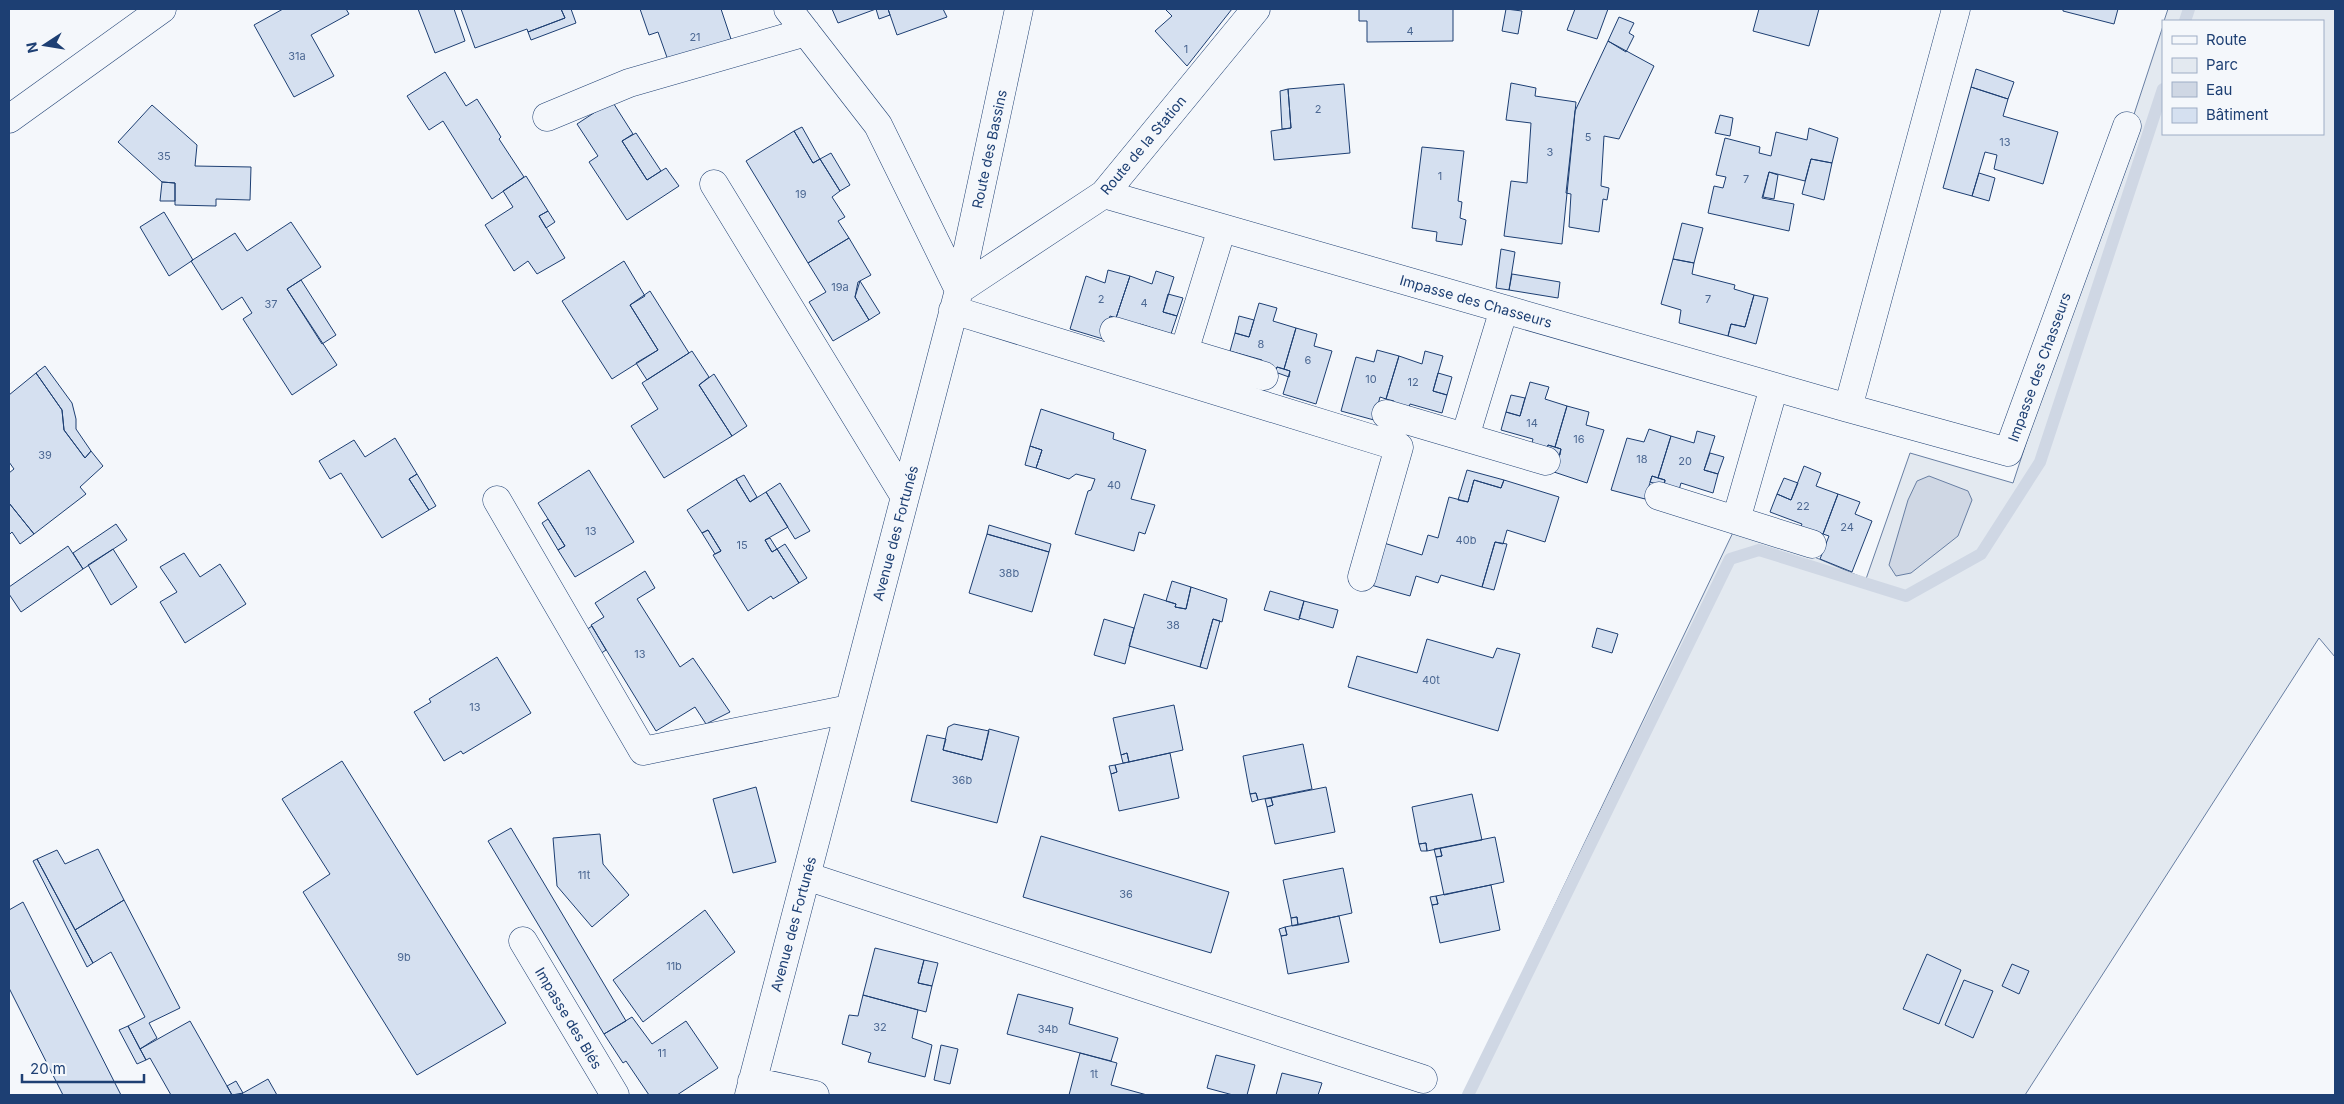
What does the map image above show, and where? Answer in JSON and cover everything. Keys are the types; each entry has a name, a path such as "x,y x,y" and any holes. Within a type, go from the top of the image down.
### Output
{"street":[{"path":"9,119 162,9"},
{"path":"788,9 878,125 956,300 1399,447 1362,577"},
{"name":"Route des Bassins","path":"956,300 1019,9"},
{"name":"Route de la Station","path":"956,300 1104,194 1256,9"},
{"path":"1848,408 1956,9"},
{"path":"547,117 630,82 806,32"},
{"name":"Impasse des Chasseurs","path":"1104,194 1774,387 2008,452 2127,126"},
{"path":"714,184 905,497"},
{"path":"1184,352 1222,228"},
{"name":"Avenue des Fortunés","path":"750,1088 956,300"},
{"path":"1465,437 1504,309"},
{"path":"1114,331 1264,376"},
{"path":"1736,520 1774,387"},
{"path":"1386,414 1546,461"},
{"path":"1660,496 1812,544"},
{"path":"497,500 643,751 849,709"},
{"path":"806,876 1423,1079"},
{"name":"Impasse des Blés","path":"523,941 615,1095"},
{"path":"750,1088 815,1095"}],"green space":[{"path":"2168,9 2335,9 2335,657 2319,638 2025,1095 1464,1095 1737,524 1866,579 1910,453 2013,483 2162,29 2162,135 2324,135 2324,20 2164,20"}],"water":[{"path":"1929,476 1968,491 1972,500 1958,536 1911,573 1896,576 1889,565 1908,500 1917,481"}],"building":[{"path":"283,9 346,9 349,14 311,35 334,76 294,97 254,25"},
{"path":"418,9 454,9 465,41 435,53"},
{"path":"461,9 561,9 565,18 528,32 527,29 475,48"},
{"path":"561,9 571,9 576,23 531,40 528,32 565,18"},
{"path":"640,9 721,9 731,39 669,63 658,32 649,35"},
{"path":"832,9 876,9 838,23"},
{"path":"876,9 888,9 890,15 879,19"},
{"path":"888,9 943,9 947,17 897,35"},
{"path":"1165,9 1232,9 1187,66 1155,31 1172,16"},
{"path":"1359,9 1453,9 1453,41 1367,42 1367,21 1359,21"},
{"path":"1506,9 1522,11 1518,34 1502,31"},
{"path":"1575,9 1608,9 1597,39 1567,30"},
{"path":"1759,9 1819,9 1809,46 1753,31"},
{"path":"2063,9 2118,9 2114,24 2063,11"},
{"path":"1619,17 1634,23 1629,33 1634,36 1626,52 1608,41"},
{"path":"1608,41 1654,66 1619,139 1604,136 1601,186 1609,188 1607,200 1603,199 1599,232 1569,227 1571,194 1566,193 1575,111"},
{"path":"1976,69 2014,82 2008,99 1971,87"},
{"path":"445,72 466,106 477,99 501,137 499,139 524,177 492,199 443,121 429,130 407,96"},
{"path":"1511,83 1536,88 1535,96 1576,102 1562,244 1504,236 1511,181 1527,183 1531,123 1506,120"},
{"path":"1344,84 1350,153 1274,160 1271,131 1291,128 1288,89"},
{"path":"1971,87 2008,99 2003,116 2058,132 2043,184 1994,169 1997,155 1985,152 1972,196 1943,188"},
{"path":"1288,89 1291,128 1282,129 1280,91"},
{"path":"612,101 633,134 622,141 647,180 666,168 679,186 627,220 589,162 598,156 577,124"},
{"path":"152,105 197,145 195,166 251,167 250,200 216,199 216,206 175,205 175,183 162,182 118,142"},
{"path":"1720,115 1733,118 1730,136 1715,133"},
{"path":"802,127 820,159 813,163 794,131"},
{"path":"1809,128 1838,138 1832,163 1811,159 1805,181 1769,172 1762,198 1794,204 1789,231 1708,213 1714,186 1723,188 1726,177 1716,175 1725,138 1760,147 1759,153 1771,156 1776,132 1807,140"},
{"path":"794,131 813,163 820,159 840,191 832,197 845,217 838,221 849,238 808,263 746,161"},
{"path":"636,133 661,171 647,180 622,141"},
{"path":"1422,147 1464,151 1458,201 1462,202 1460,218 1466,220 1462,245 1436,241 1437,232 1412,228"},
{"path":"831,153 850,185 840,191 820,159"},
{"path":"1811,159 1832,163 1824,200 1802,194"},
{"path":"1769,172 1778,175 1774,199 1763,197"},
{"path":"1979,173 1995,178 1989,201 1972,196"},
{"path":"526,176 548,211 539,216 565,258 537,274 528,261 514,271 485,225 513,207 503,191"},
{"path":"162,182 175,183 175,201 160,201"},
{"path":"548,211 555,222 546,228 539,216"},
{"path":"164,212 193,260 169,276 140,227"},
{"path":"291,222 321,267 287,289 337,365 292,395 243,319 252,313 242,297 222,310 191,261 235,233 247,251"},
{"path":"1682,223 1703,228 1694,263 1673,259"},
{"path":"849,238 871,275 858,282 855,297 869,320 833,341 809,302 826,292 808,263"},
{"path":"1501,249 1515,252 1509,290 1496,288"},
{"path":"1673,259 1694,263 1692,274 1735,285 1734,289 1754,295 1745,327 1731,324 1728,336 1679,323 1681,310 1661,304"},
{"path":"624,261 645,296 630,305 658,350 612,379 562,301"},
{"path":"1108,270 1130,276 1116,318 1110,316 1103,339 1070,329 1086,276 1105,283"},
{"path":"1156,271 1174,277 1163,312 1177,316 1171,334 1140,324 1137,331 1116,318 1130,276 1152,284"},
{"path":"1512,274 1560,282 1558,298 1509,290"},
{"path":"301,280 336,335 322,344 287,289"},
{"path":"860,281 880,313 869,320 855,297"},
{"path":"650,291 689,353 647,380 636,363 658,350 630,305"},
{"path":"1168,294 1183,298 1177,316 1163,312"},
{"path":"1754,295 1768,298 1756,344 1728,336 1731,324 1745,327"},
{"path":"1259,303 1277,308 1273,321 1296,328 1284,369 1277,367 1275,372 1260,368 1262,360 1230,351 1235,333 1249,337"},
{"path":"1239,316 1254,320 1249,337 1235,333"},
{"path":"1296,328 1317,334 1314,346 1332,351 1316,404 1283,394 1290,371 1284,369"},
{"path":"1377,350 1399,356 1386,399 1380,397 1374,420 1341,411 1356,357 1374,362"},
{"path":"692,351 709,377 699,385 732,436 664,478 631,426 658,409 642,383"},
{"path":"1425,351 1443,356 1433,391 1447,395 1442,413 1410,404 1408,411 1392,407 1394,401 1386,399 1399,356 1422,364"},
{"path":"45,366 72,403 76,419 76,429 91,451 85,458 64,430 62,410 36,373"},
{"path":"1277,367 1290,371 1289,377 1275,372"},
{"path":"36,373 62,410 64,430 85,458 91,451 103,466 80,487 86,494 34,534 9,503 9,473 14,469 9,462 9,395"},
{"path":"1438,373 1452,377 1447,395 1433,391"},
{"path":"714,374 747,426 732,436 699,385"},
{"path":"1530,382 1549,387 1545,399 1567,406 1555,447 1548,445 1546,451 1531,447 1533,439 1501,430 1506,412 1520,416"},
{"path":"1511,395 1525,398 1520,416 1506,412"},
{"path":"1567,406 1589,412 1586,425 1604,430 1587,483 1554,472 1561,449 1555,447"},
{"path":"1041,409 1114,433 1113,439 1146,450 1131,499 1155,505 1145,534 1139,532 1134,551 1075,534 1088,491 1091,490 1095,479 1076,474 1069,479 1036,468 1042,450 1030,446"},
{"path":"1649,429 1671,436 1658,478 1652,476 1645,499 1611,490 1627,438 1644,442"},
{"path":"1697,431 1715,436 1704,470 1718,474 1713,493 1681,483 1679,490 1664,486 1665,480 1658,478 1671,436 1694,443"},
{"path":"395,438 417,474 409,479 429,510 382,538 341,473 330,479 319,461 354,440 365,457"},
{"path":"1548,445 1561,449 1560,455 1546,451"},
{"path":"1030,446 1042,450 1036,468 1025,465"},
{"path":"1710,453 1724,457 1718,474 1704,470"},
{"path":"1804,466 1821,473 1816,486 1838,494 1823,534 1816,531 1814,537 1799,531 1802,524 1770,512 1777,494 1791,500"},
{"path":"589,470 634,542 575,577 558,550 565,546 538,503"},
{"path":"1467,470 1504,480 1501,488 1474,480 1468,502 1458,500"},
{"path":"417,474 436,506 429,510 409,479"},
{"path":"744,475 757,497 750,502 736,479"},
{"path":"1652,476 1665,480 1664,486 1650,482"},
{"path":"1784,478 1798,483 1791,500 1777,494"},
{"path":"736,479 750,502 766,492 788,527 765,540 772,552 777,549 799,583 773,599 771,596 748,611 713,555 721,551 708,530 702,533 687,510"},
{"path":"1474,480 1501,488 1504,480 1559,497 1545,542 1507,530 1503,544 1495,542 1482,587 1441,575 1438,583 1416,576 1410,596 1371,585 1384,543 1422,555 1428,535 1438,538 1449,497 1468,502"},
{"path":"780,483 810,531 795,539 766,492"},
{"path":"1838,494 1860,502 1855,514 1872,521 1852,572 1820,559 1829,536 1823,534"},
{"path":"9,503 34,534 20,544 12,532 9,535"},
{"path":"548,519 565,546 558,550 542,523"},
{"path":"116,524 127,540 83,569 73,553"},
{"path":"989,525 1051,544 1049,552 987,534"},
{"path":"708,530 721,551 715,554 702,533"},
{"path":"987,534 1049,552 1032,612 969,593"},
{"path":"770,538 777,549 772,552 765,540"},
{"path":"1495,542 1507,544 1494,590 1482,587"},
{"path":"785,544 807,578 799,583 777,549"},
{"path":"68,546 83,569 21,612 9,594 9,587"},
{"path":"113,549 137,587 111,605 88,565"},
{"path":"184,553 200,577 220,564 246,604 185,643 160,602 177,592 160,567"},
{"path":"645,571 655,588 637,599 680,667 693,658 730,712 706,724 695,707 656,731 591,625 604,617 595,603"},
{"path":"1172,581 1191,587 1186,609 1175,607 1176,604 1166,601"},
{"path":"1191,587 1227,599 1222,622 1213,619 1200,667 1129,646 1144,594 1176,604 1175,607 1186,609"},
{"path":"1270,591 1304,601 1299,620 1264,610"},
{"path":"1304,601 1338,610 1333,628 1299,618"},
{"path":"1104,619 1134,628 1125,664 1094,655"},
{"path":"1213,619 1220,621 1207,669 1200,667"},
{"path":"592,626 606,650 600,654 586,630"},
{"path":"1597,628 1618,634 1612,653 1592,647"},
{"path":"1427,639 1493,658 1497,648 1520,654 1498,731 1348,687 1357,656 1417,673"},
{"path":"497,657 531,713 463,754 461,751 444,761 414,712 431,702 429,699"},
{"path":"1174,705 1183,750 1129,762 1127,753 1121,755 1113,718"},
{"path":"954,724 989,731 982,760 943,750 948,727"},
{"path":"989,729 1019,737 997,823 911,801 927,735 946,739 943,750 982,760"},
{"path":"1303,744 1312,789 1258,800 1256,793 1250,794 1243,756"},
{"path":"1127,753 1129,762 1123,763 1121,755"},
{"path":"1170,753 1179,798 1119,811 1111,774 1117,772 1115,765"},
{"path":"342,761 506,1023 417,1075 303,892 330,874 282,799"},
{"path":"1115,765 1117,772 1111,774 1109,766"},
{"path":"756,787 776,862 733,873 713,799"},
{"path":"1326,787 1335,832 1275,844 1267,807 1273,805 1271,798"},
{"path":"1256,793 1258,800 1252,802 1250,794"},
{"path":"1472,794 1482,840 1427,851 1426,843 1419,844 1412,807"},
{"path":"1271,798 1273,805 1267,807 1265,799"},
{"path":"511,828 626,1021 604,1034 488,841"},
{"path":"600,834 603,864 629,895 592,927 557,886 553,838"},
{"path":"1041,836 1229,892 1211,953 1023,897"},
{"path":"1495,837 1504,882 1444,895 1436,857 1442,856 1440,848"},
{"path":"1426,843 1427,851 1421,851 1419,844"},
{"path":"1440,848 1442,856 1436,857 1434,849"},
{"path":"98,849 124,900 75,930 37,859 57,850 65,864"},
{"path":"37,859 93,963 87,967 33,861"},
{"path":"1343,868 1352,913 1298,925 1297,917 1291,918 1283,880"},
{"path":"1491,885 1500,930 1440,943 1432,905 1438,904 1436,896"},
{"path":"1436,896 1438,904 1432,905 1430,897"},
{"path":"124,900 180,1008 149,1023 157,1038 140,1049 128,1026 145,1017 111,952 93,963 75,930"},
{"path":"23,902 121,1095 63,1095 9,988 9,910"},
{"path":"705,910 735,952 643,1022 613,980"},
{"path":"1339,916 1349,962 1288,974 1281,936 1287,935 1285,927"},
{"path":"1297,917 1298,925 1292,926 1291,918"},
{"path":"1285,927 1287,935 1281,936 1279,929"},
{"path":"875,948 924,960 918,983 932,986 926,1012 863,995"},
{"path":"1927,954 1961,970 1939,1024 1903,1009"},
{"path":"924,960 938,963 932,986 918,983"},
{"path":"2012,964 2029,971 2019,994 2002,986"},
{"path":"1964,980 1993,991 1973,1038 1945,1025"},
{"path":"1018,994 1073,1008 1069,1024 1118,1038 1111,1061 1007,1034"},
{"path":"863,995 918,1010 912,1038 932,1045 925,1077 868,1062 871,1053 842,1044 849,1015 858,1016"},
{"path":"632,1017 652,1044 686,1021 718,1068 677,1095 649,1095 626,1061 623,1063 604,1034"},
{"path":"190,1021 232,1095 171,1095 150,1058 146,1060 140,1049"},
{"path":"128,1026 146,1060 137,1064 119,1030"},
{"path":"941,1045 958,1049 950,1084 934,1080"},
{"path":"1080,1053 1117,1063 1111,1085 1147,1095 1069,1095"},
{"path":"1216,1055 1255,1065 1247,1095 1233,1095 1207,1088"},
{"path":"1282,1073 1322,1083 1318,1095 1276,1095"},
{"path":"268,1079 277,1095 240,1095 243,1093"},
{"path":"236,1081 243,1093 232,1095 227,1086"}],"waterway":[{"path":"2185,20 2189,9"},
{"path":"1468,1095 1730,559 1759,550 1906,596 1981,554 2040,462 2162,92"}]}
